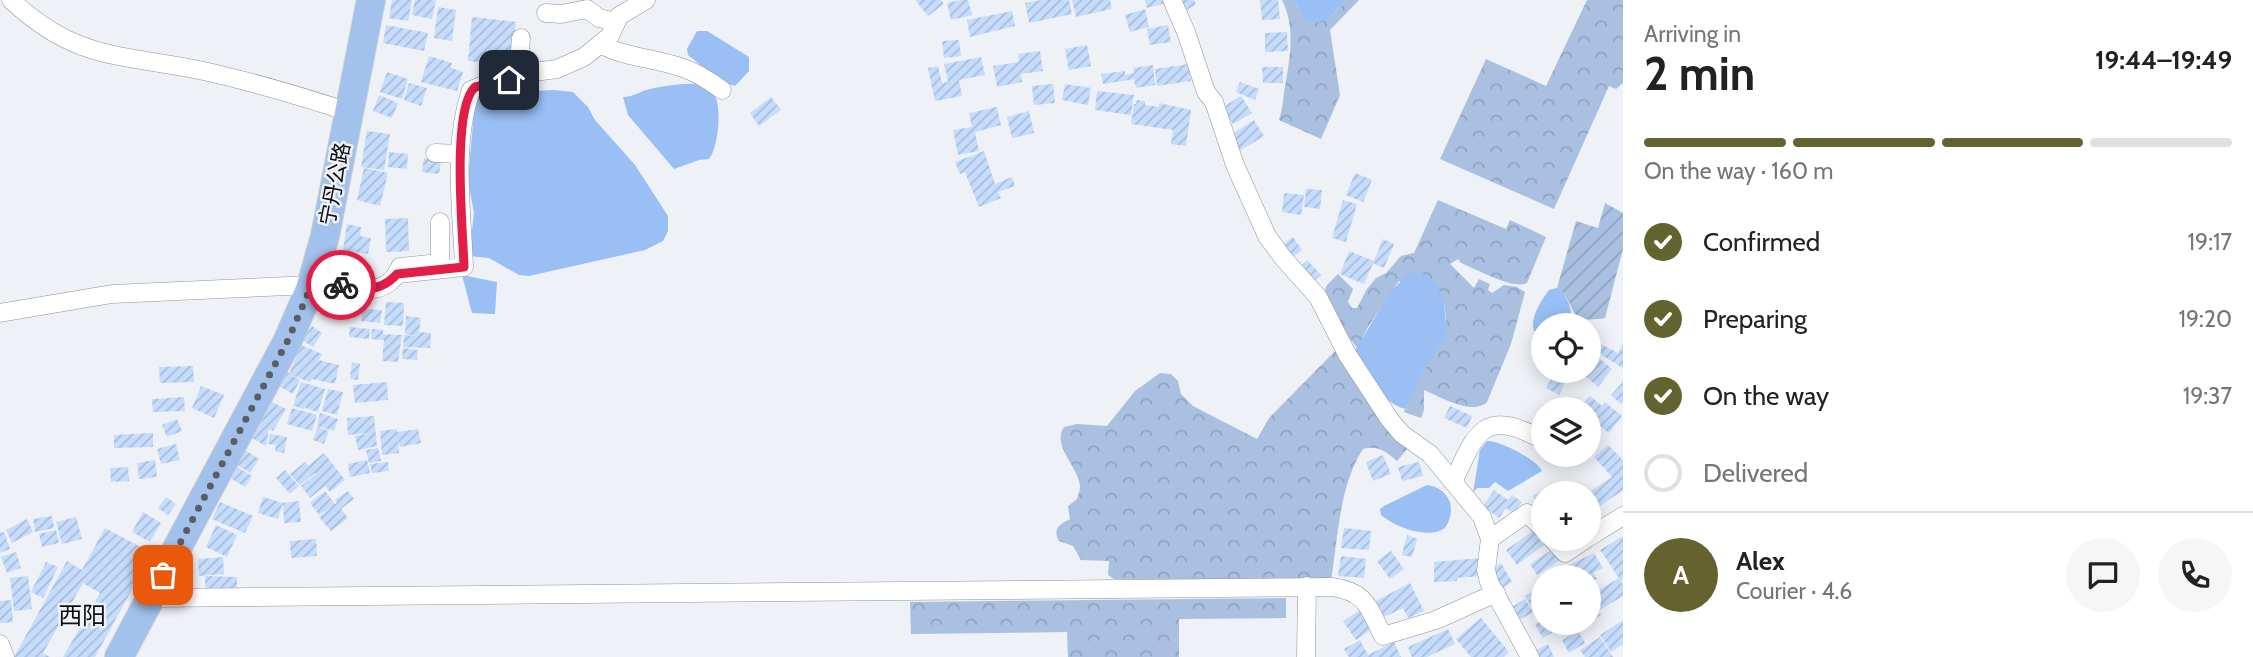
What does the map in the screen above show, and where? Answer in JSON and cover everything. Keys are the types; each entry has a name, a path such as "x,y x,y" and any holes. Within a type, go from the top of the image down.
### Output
{"main road":[{"name":"宁丹公路","path":"119,657 288,340 313,279 325,236 371,0"}],"street":[{"path":"11,0 31,19 85,49 281,89 349,111"},
{"path":"397,274 464,267 460,154 471,90 509,80 518,74 557,69 584,57 602,45 625,11 646,0"},
{"path":"1172,0 1206,92 1214,102 1235,165 1267,236 1318,297 1347,354 1390,420 1402,434 1430,454 1482,517 1490,539 1486,570 1489,582 1530,657"},
{"path":"546,13 561,14 587,9 599,18 616,22"},
{"path":"518,74 522,38"},
{"path":"602,45 683,68 705,77 722,90"},
{"path":"435,153 460,154"},
{"path":"0,313 112,293 313,279 360,290 381,286 397,274 400,267 440,263 440,222"},
{"path":"1453,482 1474,439 1489,427 1513,425 1531,434"},
{"path":"1490,539 1527,513 1531,517"},
{"path":"1601,530 1623,516"},
{"path":"1306,657 1307,586"},
{"path":"150,598 1307,586 1350,590 1364,600 1384,636 1436,620 1496,593"},
{"path":"0,644 5,657"}],"green space":[{"path":"1282,0 1294,0 1302,17 1328,19 1347,0 1359,0 1330,30 1340,95 1321,139 1279,120 1290,58 1291,35"},
{"path":"1587,0 1623,0 1623,83 1616,89 1609,86 1554,209 1440,159 1486,59 1546,86"},
{"path":"1438,200 1506,229 1510,220 1546,237 1527,283 1513,284 1504,281 1461,263 1458,259 1450,264 1474,288 1479,279 1490,284 1488,290 1492,293 1504,285 1517,287 1525,292 1511,344 1487,402 1481,406 1465,406 1424,390 1424,410 1421,418 1404,412 1420,377 1443,338 1446,324 1444,303 1399,281 1357,348 1335,318 1323,295 1327,285 1338,274 1353,289 1348,302 1352,308 1357,308 1376,278 1386,273 1401,256 1414,253"},
{"path":"1605,203 1623,213 1623,249 1605,318 1601,318 1601,313 1575,313 1564,294 1557,288 1576,221 1598,228"},
{"path":"1337,349 1409,447 1397,461 1377,449 1363,449 1344,496 1331,581 1114,579 1108,575 1109,561 1081,560 1073,546 1059,541 1057,530 1070,519 1068,506 1077,499 1080,487 1076,472 1061,442 1064,427 1077,424 1107,426 1135,391 1160,373 1171,374 1178,381 1181,394 1193,406 1257,439 1269,418"},
{"path":"1286,598 1286,618 1179,619 1179,657 1068,657 1067,632 911,634 910,602"}],"shaded area":[{"path":"1294,0 1347,0 1328,19 1316,23 1302,17"},
{"path":"697,31 707,31 749,57 749,71 735,86 723,83 688,55 687,49"},
{"path":"702,84 714,94 717,102 719,119 715,147 709,159 674,169 628,115 623,97 663,86"},
{"path":"554,90 573,92 635,165 668,216 668,231 663,241 645,250 529,276 519,275 489,258 469,256 474,213 468,181 473,123 472,99 483,93"},
{"path":"1411,272 1424,274 1437,285 1444,303 1447,335 1426,366 1405,409 1396,406 1382,393 1354,352 1391,291"},
{"path":"462,275 497,282 495,314 472,313"},
{"path":"1557,288 1565,295 1571,313 1536,313 1549,290"},
{"path":"1487,441 1500,444 1518,452 1531,461 1531,467 1539,467 1542,471 1508,491 1495,482 1489,488 1477,488 1473,493 1480,450"},
{"path":"1427,485 1442,491 1450,501 1451,514 1445,528 1430,533 1421,532 1403,528 1381,515 1380,509 1384,506"}],"building":[{"path":"392,0 412,0 408,21 389,18"},
{"path":"415,0 436,0 432,19 412,15"},
{"path":"915,0 941,0 944,4 928,16"},
{"path":"968,0 972,15 951,20 947,3"},
{"path":"1069,0 1072,14 1029,23 1025,3"},
{"path":"1072,0 1110,0 1112,9 1076,17"},
{"path":"1145,0 1165,0 1166,3 1147,8"},
{"path":"1177,0 1194,0 1196,5 1182,12"},
{"path":"1260,0 1278,0 1280,19 1262,20"},
{"path":"438,7 456,10 452,41 434,38"},
{"path":"1145,9 1149,27 1130,32 1125,15"},
{"path":"1012,11 1015,26 970,37 967,20"},
{"path":"472,17 516,22 511,66 468,61"},
{"path":"386,25 428,33 424,51 383,43"},
{"path":"1168,25 1171,42 1150,45 1147,29"},
{"path":"1287,32 1288,51 1265,52 1265,33"},
{"path":"959,40 961,56 944,58 942,41"},
{"path":"1087,45 1091,66 1069,70 1065,49"},
{"path":"1040,51 1043,71 1021,74 1022,82 997,87 993,66 1019,62 1018,54"},
{"path":"429,56 452,63 451,68 463,72 457,91 421,82"},
{"path":"981,57 985,75 959,80 962,96 935,101 928,68 938,66 942,83 948,82 944,64"},
{"path":"1189,64 1191,81 1157,86 1155,69"},
{"path":"1153,65 1155,85 1136,88 1134,79 1103,84 1101,74 1125,71 1125,75 1134,73 1133,68"},
{"path":"1262,67 1283,67 1283,83 1263,83"},
{"path":"387,72 408,79 402,99 380,92"},
{"path":"1240,82 1259,89 1255,100 1236,92"},
{"path":"409,83 427,88 421,106 404,100"},
{"path":"1053,84 1055,103 1034,105 1032,86"},
{"path":"1065,84 1091,88 1088,105 1062,100"},
{"path":"1097,91 1134,95 1131,115 1095,110"},
{"path":"379,95 398,103 392,118 373,111"},
{"path":"1241,96 1252,113 1233,124 1223,107"},
{"path":"771,97 781,110 759,126 750,113"},
{"path":"1137,100 1145,101 1145,105 1159,107 1159,103 1191,110 1186,146 1171,144 1173,130 1131,124"},
{"path":"997,107 1001,125 975,132 979,151 958,155 953,130 972,127 969,113"},
{"path":"1029,111 1034,133 1012,138 1007,117"},
{"path":"1254,120 1264,136 1239,151 1229,136"},
{"path":"367,131 390,134 384,170 361,167"},
{"path":"984,151 995,184 1012,177 1015,186 998,192 1001,198 979,207 965,172 960,174 955,162"},
{"path":"389,152 408,154 407,169 388,167"},
{"path":"424,158 441,161 439,174 422,172"},
{"path":"364,168 388,173 380,206 357,200"},
{"path":"1355,173 1372,180 1363,202 1346,195"},
{"path":"1306,189 1322,190 1320,209 1304,207"},
{"path":"1284,193 1304,195 1301,215 1282,212"},
{"path":"1343,200 1357,204 1346,242 1332,238"},
{"path":"408,218 409,251 386,252 385,219"},
{"path":"347,224 361,227 360,236 371,238 368,254 343,250"},
{"path":"1293,237 1302,250 1288,261 1278,248"},
{"path":"1383,239 1394,244 1384,268 1373,263"},
{"path":"1349,251 1374,261 1364,284 1340,274"},
{"path":"340,256 360,259 357,282 336,279"},
{"path":"1307,260 1321,275 1311,284 1297,269"},
{"path":"386,302 404,303 403,326 384,325"},
{"path":"362,309 382,310 380,323 361,321"},
{"path":"406,316 421,318 419,332 431,333 430,348 403,347 404,335 420,336 405,334"},
{"path":"312,326 322,333 313,347 302,340"},
{"path":"350,327 370,329 369,339 349,337"},
{"path":"372,329 383,330 383,334 402,335 398,362 382,361 384,340 371,339"},
{"path":"1601,344 1618,353 1623,344 1623,368 1601,355"},
{"path":"301,345 322,354 319,360 339,365 335,384 312,379 310,382 289,374"},
{"path":"403,348 418,350 417,360 402,359"},
{"path":"1601,360 1612,369 1598,387 1593,383 1601,383"},
{"path":"352,362 360,364 358,380 350,379"},
{"path":"193,366 194,382 160,383 159,367"},
{"path":"285,371 300,380 293,394 277,385"},
{"path":"301,382 325,389 318,412 305,408 306,401 304,409 293,406"},
{"path":"387,382 388,400 355,403 353,385"},
{"path":"1623,382 1623,402 1621,404 1611,395"},
{"path":"1549,383 1565,383 1559,395 1546,388"},
{"path":"201,386 224,395 214,418 192,408"},
{"path":"328,389 343,392 337,415 322,411"},
{"path":"184,397 185,411 153,412 152,399"},
{"path":"270,401 286,409 273,431 269,429 266,446 250,437"},
{"path":"1605,402 1622,416 1609,433 1601,427 1601,405"},
{"path":"1450,406 1472,416 1467,428 1444,418"},
{"path":"292,408 317,415 312,431 287,424"},
{"path":"320,413 338,419 334,431 317,426"},
{"path":"374,416 377,446 358,450 355,436 372,433 348,435 347,418"},
{"path":"177,419 182,431 167,437 162,425"},
{"path":"318,427 329,431 324,444 313,440"},
{"path":"397,429 397,432 418,429 421,443 400,447 398,439 399,453 382,455 380,431"},
{"path":"153,433 153,447 114,448 114,435"},
{"path":"270,434 287,437 284,453 275,451 276,445 268,444"},
{"path":"176,444 180,460 161,464 157,449"},
{"path":"1608,445 1623,460 1623,490 1601,506 1601,484 1612,477 1601,465 1601,451"},
{"path":"378,448 381,461 369,463 366,450"},
{"path":"245,450 259,459 250,473 236,464"},
{"path":"324,453 345,480 330,492 325,486 310,498 301,486 316,474 300,485 290,474 305,462 308,466"},
{"path":"1383,455 1391,474 1373,481 1366,462"},
{"path":"155,460 157,477 139,479 137,463"},
{"path":"367,460 370,473 350,477 348,464"},
{"path":"388,462 389,471 372,473 370,464"},
{"path":"1419,462 1423,476 1402,481 1398,467"},
{"path":"128,467 129,481 111,482 110,468"},
{"path":"237,467 252,476 245,487 230,478"},
{"path":"285,470 299,486 290,494 276,478"},
{"path":"1494,490 1508,500 1512,495 1522,502 1513,514 1506,508 1499,518 1483,506"},
{"path":"325,491 335,504 335,500 348,491 354,499 341,509 348,518 331,531 319,517 333,506 319,515 310,503"},
{"path":"166,497 176,504 168,515 158,508"},
{"path":"263,497 283,503 278,519 258,513"},
{"path":"299,501 301,522 284,523 283,503"},
{"path":"220,502 253,516 245,533 212,519"},
{"path":"143,512 161,523 150,542 132,532"},
{"path":"52,516 54,528 35,532 33,519"},
{"path":"76,517 82,539 62,544 56,522"},
{"path":"27,519 33,532 12,543 6,530"},
{"path":"216,525 237,535 227,557 206,547"},
{"path":"105,528 152,553 95,657 63,657 100,593 83,583 43,653 50,657 14,657 67,561 82,570"},
{"path":"1344,528 1371,531 1369,550 1341,548"},
{"path":"56,530 59,543 42,547 39,534"},
{"path":"4,532 10,549 0,553 0,533"},
{"path":"1531,532 1531,551 1536,551 1517,565 1506,550"},
{"path":"1407,535 1417,539 1412,557 1402,555"},
{"path":"1623,536 1623,596 1601,609 1601,589 1619,578 1601,549"},
{"path":"316,539 317,556 291,558 290,541"},
{"path":"1391,551 1404,569 1390,579 1377,561"},
{"path":"1550,551 1554,551 1560,560 1552,565 1530,564"},
{"path":"16,552 21,568 7,573 1,557"},
{"path":"1594,553 1603,568 1601,569 1601,565 1569,565"},
{"path":"1341,556 1366,559 1364,578 1338,576"},
{"path":"223,557 224,574 199,576 198,559"},
{"path":"1481,558 1482,576 1434,582 1434,562"},
{"path":"46,562 58,567 43,598 31,592"},
{"path":"1501,563 1512,582 1498,591 1487,572"},
{"path":"28,576 32,609 14,611 10,578"},
{"path":"205,576 237,577 237,591 205,591"},
{"path":"1410,583 1424,611 1408,618 1403,608 1380,619 1372,603"},
{"path":"1531,592 1531,606 1525,596"},
{"path":"1525,599 1531,613 1514,623 1507,610"},
{"path":"11,600 13,622 0,623 0,601"},
{"path":"1360,610 1372,629 1356,640 1343,621"},
{"path":"1481,618 1509,652 1504,657 1471,657 1456,639"},
{"path":"1623,620 1623,644 1611,652 1601,634"},
{"path":"1448,629 1455,644 1427,657 1412,657 1408,647"},
{"path":"1571,635 1580,635 1585,643 1569,653 1562,640"},
{"path":"1600,637 1613,657 1585,657 1580,650"},
{"path":"1360,640 1368,655 1394,642 1401,657 1349,657 1344,649"},
{"path":"1548,644 1554,657 1532,657 1530,653"}],"way so far":[{"path":"163,575 288,340 315,274 341,285"}],"district":[{"name":"西阳","path":"82,616"}],"route":[{"path":"341,285 354,290 372,289 397,274 464,267 460,162 467,102 471,90 475,87 509,80"}]}
